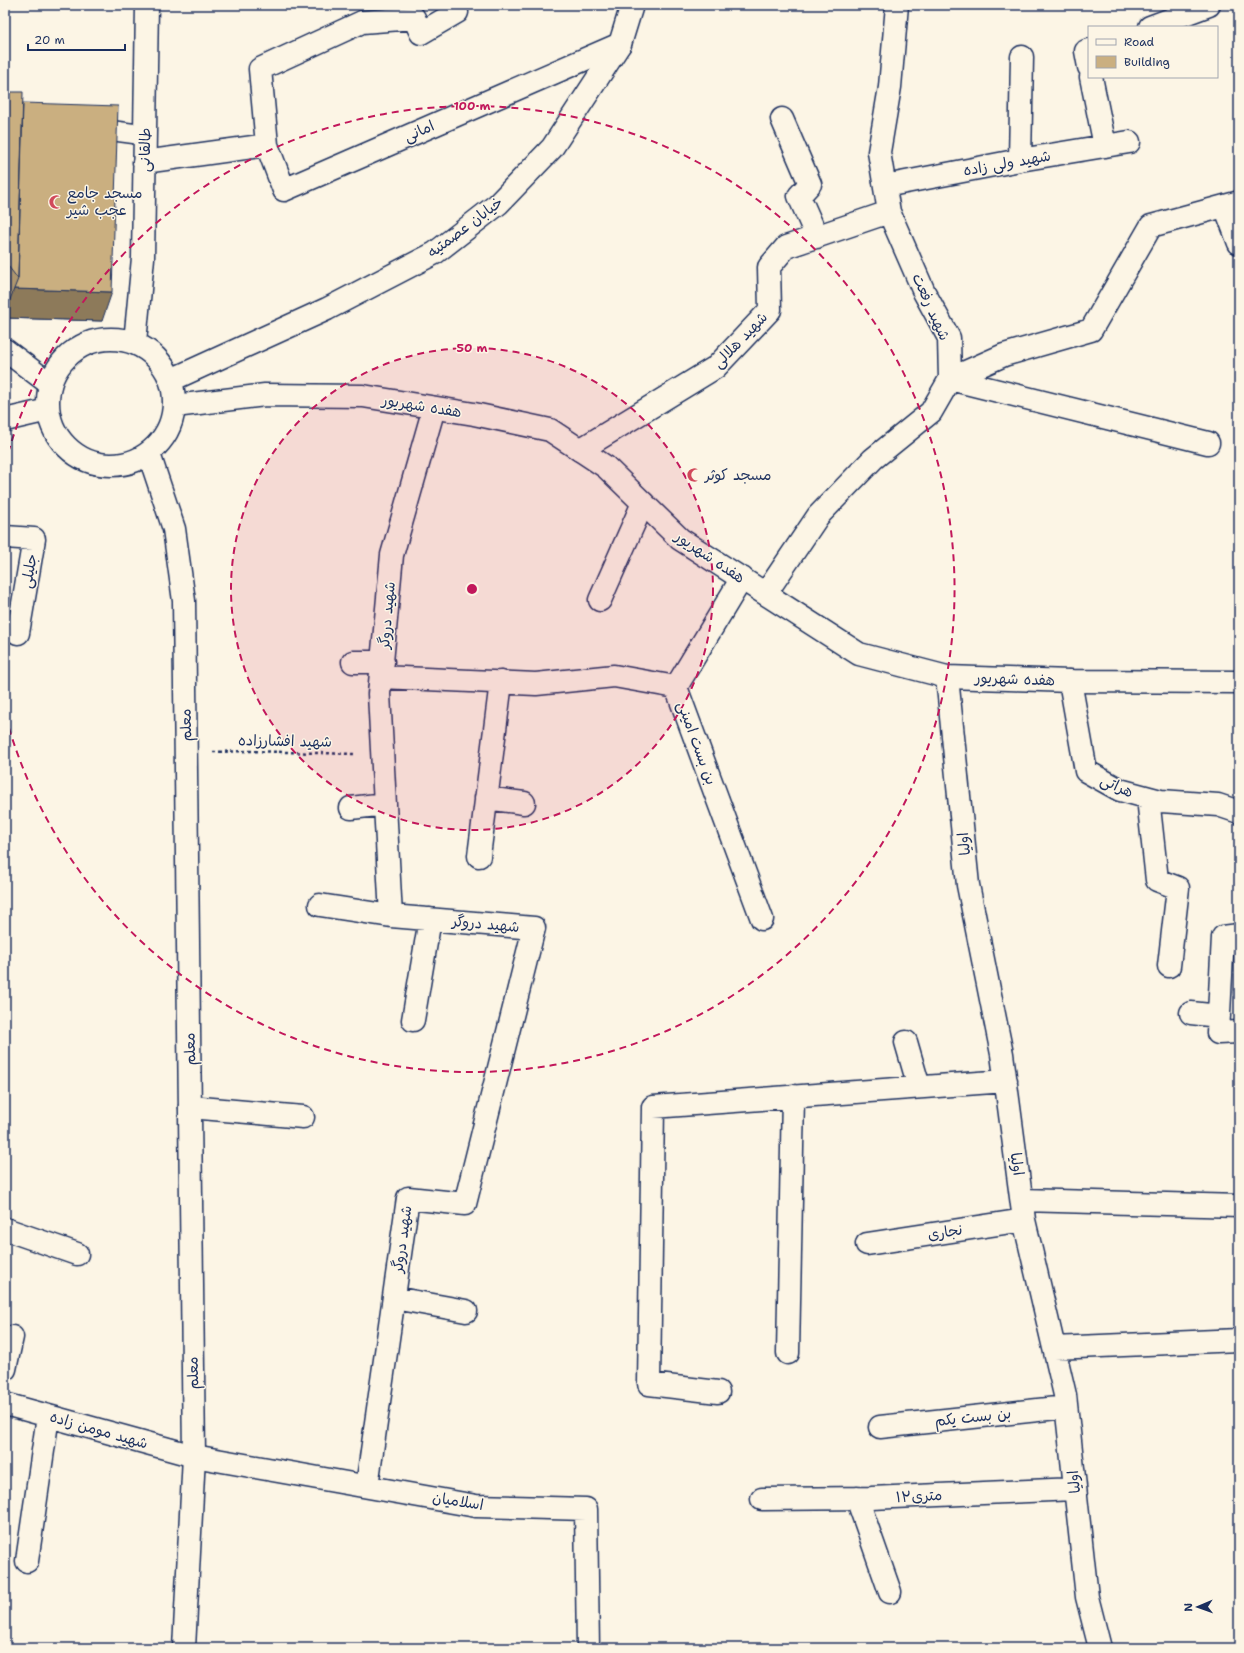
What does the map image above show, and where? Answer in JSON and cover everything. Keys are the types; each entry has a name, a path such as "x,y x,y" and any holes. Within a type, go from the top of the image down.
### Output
{"street":[{"name":"طالقانی","path":"135,342 144,258 147,5"},
{"name":"خیابان عصمتیه","path":"171,380 327,309 435,253 498,204 552,148 620,44 632,5"},
{"name":"شهید رفعت","path":"897,5 890,87 879,152 889,212 924,292 948,338 950,379"},
{"path":"1153,26 1209,5"},
{"name":"امانی","path":"457,12 421,33 414,18 362,22 260,69 266,145 284,190 620,44"},
{"path":"1088,50 1086,51 1088,61"},
{"path":"1020,160 1022,57"},
{"path":"1091,78 1105,146"},
{"path":"782,119 810,184 799,196 817,237"},
{"name":"شهید ولی زاده","path":"885,186 1020,160 1129,142"},
{"path":"144,162 266,145"},
{"path":"766,593 818,516 873,459 931,412 950,379 1004,355 1091,330 1151,226 1232,204 1239,243"},
{"name":"شهید هلالی","path":"580,450 716,367 770,310 769,267 786,247 889,212"},
{"path":"115,338 135,342 150,351 163,364 171,380 175,406 171,424 162,441 149,454 129,463 107,466 86,460 68,449 55,431 48,410 50,384 59,365 74,349 93,340 115,338"},
{"path":"5,350 50,384"},
{"path":"950,379 1208,443"},
{"name":"هفده شهریور","path":"175,406 265,395 363,396 474,414 550,430 606,467 680,539 859,654 947,677 1239,682"},
{"name":"شهید دروگر","path":"368,1486 408,1198 465,1204 534,928 391,916 380,694 382,670 392,555 434,408"},
{"path":"5,420 48,410"},
{"name":"معلم","path":"149,454 174,529 184,601 194,1456 184,1648"},
{"path":"600,600 643,503"},
{"name":"جلیلی","path":"5,537 34,539 18,633"},
{"name":"بن بست امینی","path":"742,578 676,687 762,918"},
{"path":"353,662 382,670 501,682 536,684 614,676 676,687"},
{"name":"اولیا","path":"947,677 968,885 1002,1054 1023,1210 1066,1407 1087,1597 1100,1648"},
{"name":"هراتی","path":"1070,680 1086,770 1120,790 1148,798 1161,801 1218,805 1239,812"},
{"path":"479,856 501,682"},
{"path":"486,798 524,803"},
{"path":"1148,798 1157,880 1178,888 1169,966"},
{"path":"351,808 385,804"},
{"path":"320,905 391,916"},
{"path":"413,1020 430,919"},
{"path":"1239,935 1223,938 1218,1033 1239,1032"},
{"path":"1191,1013 1219,1016"},
{"path":"906,1042 920,1087"},
{"path":"718,1392 649,1384 653,1107 1006,1081"},
{"path":"788,1353 793,1096"},
{"path":"190,1107 303,1117"},
{"name":"نجاری","path":"866,1244 1023,1210 1239,1206"},
{"path":"5,1228 78,1254"},
{"path":"394,1298 466,1311"},
{"path":"5,1369 12,1337"},
{"path":"1054,1348 1239,1340"},
{"name":"شهید مومن زاده","path":"5,1404 194,1456"},
{"name":"بن بست یکم","path":"880,1426 1066,1407"},
{"path":"26,1561 48,1416"},
{"name":"اسلامیان","path":"194,1456 476,1506 586,1509 588,1648"},
{"name":"۱۲متری","path":"762,1499 857,1498 1075,1488"},
{"path":"857,1498 890,1592"}],"lane":[{"path":"74,126 145,135"}],"path":[{"name":"شهید افشارزاده","path":"186,753 270,751 322,752 383,756"}],"building":[{"path":"5,92 23,92 18,279 5,262"},
{"name":"مسجد جامع عجب شیر","path":"23,103 118,106 112,292 14,289 18,279"}],"place":[{"name":"مسجد جامع عجب شیر","path":"56,202"},
{"name":"مسجد کوثر","path":"694,475"}]}
